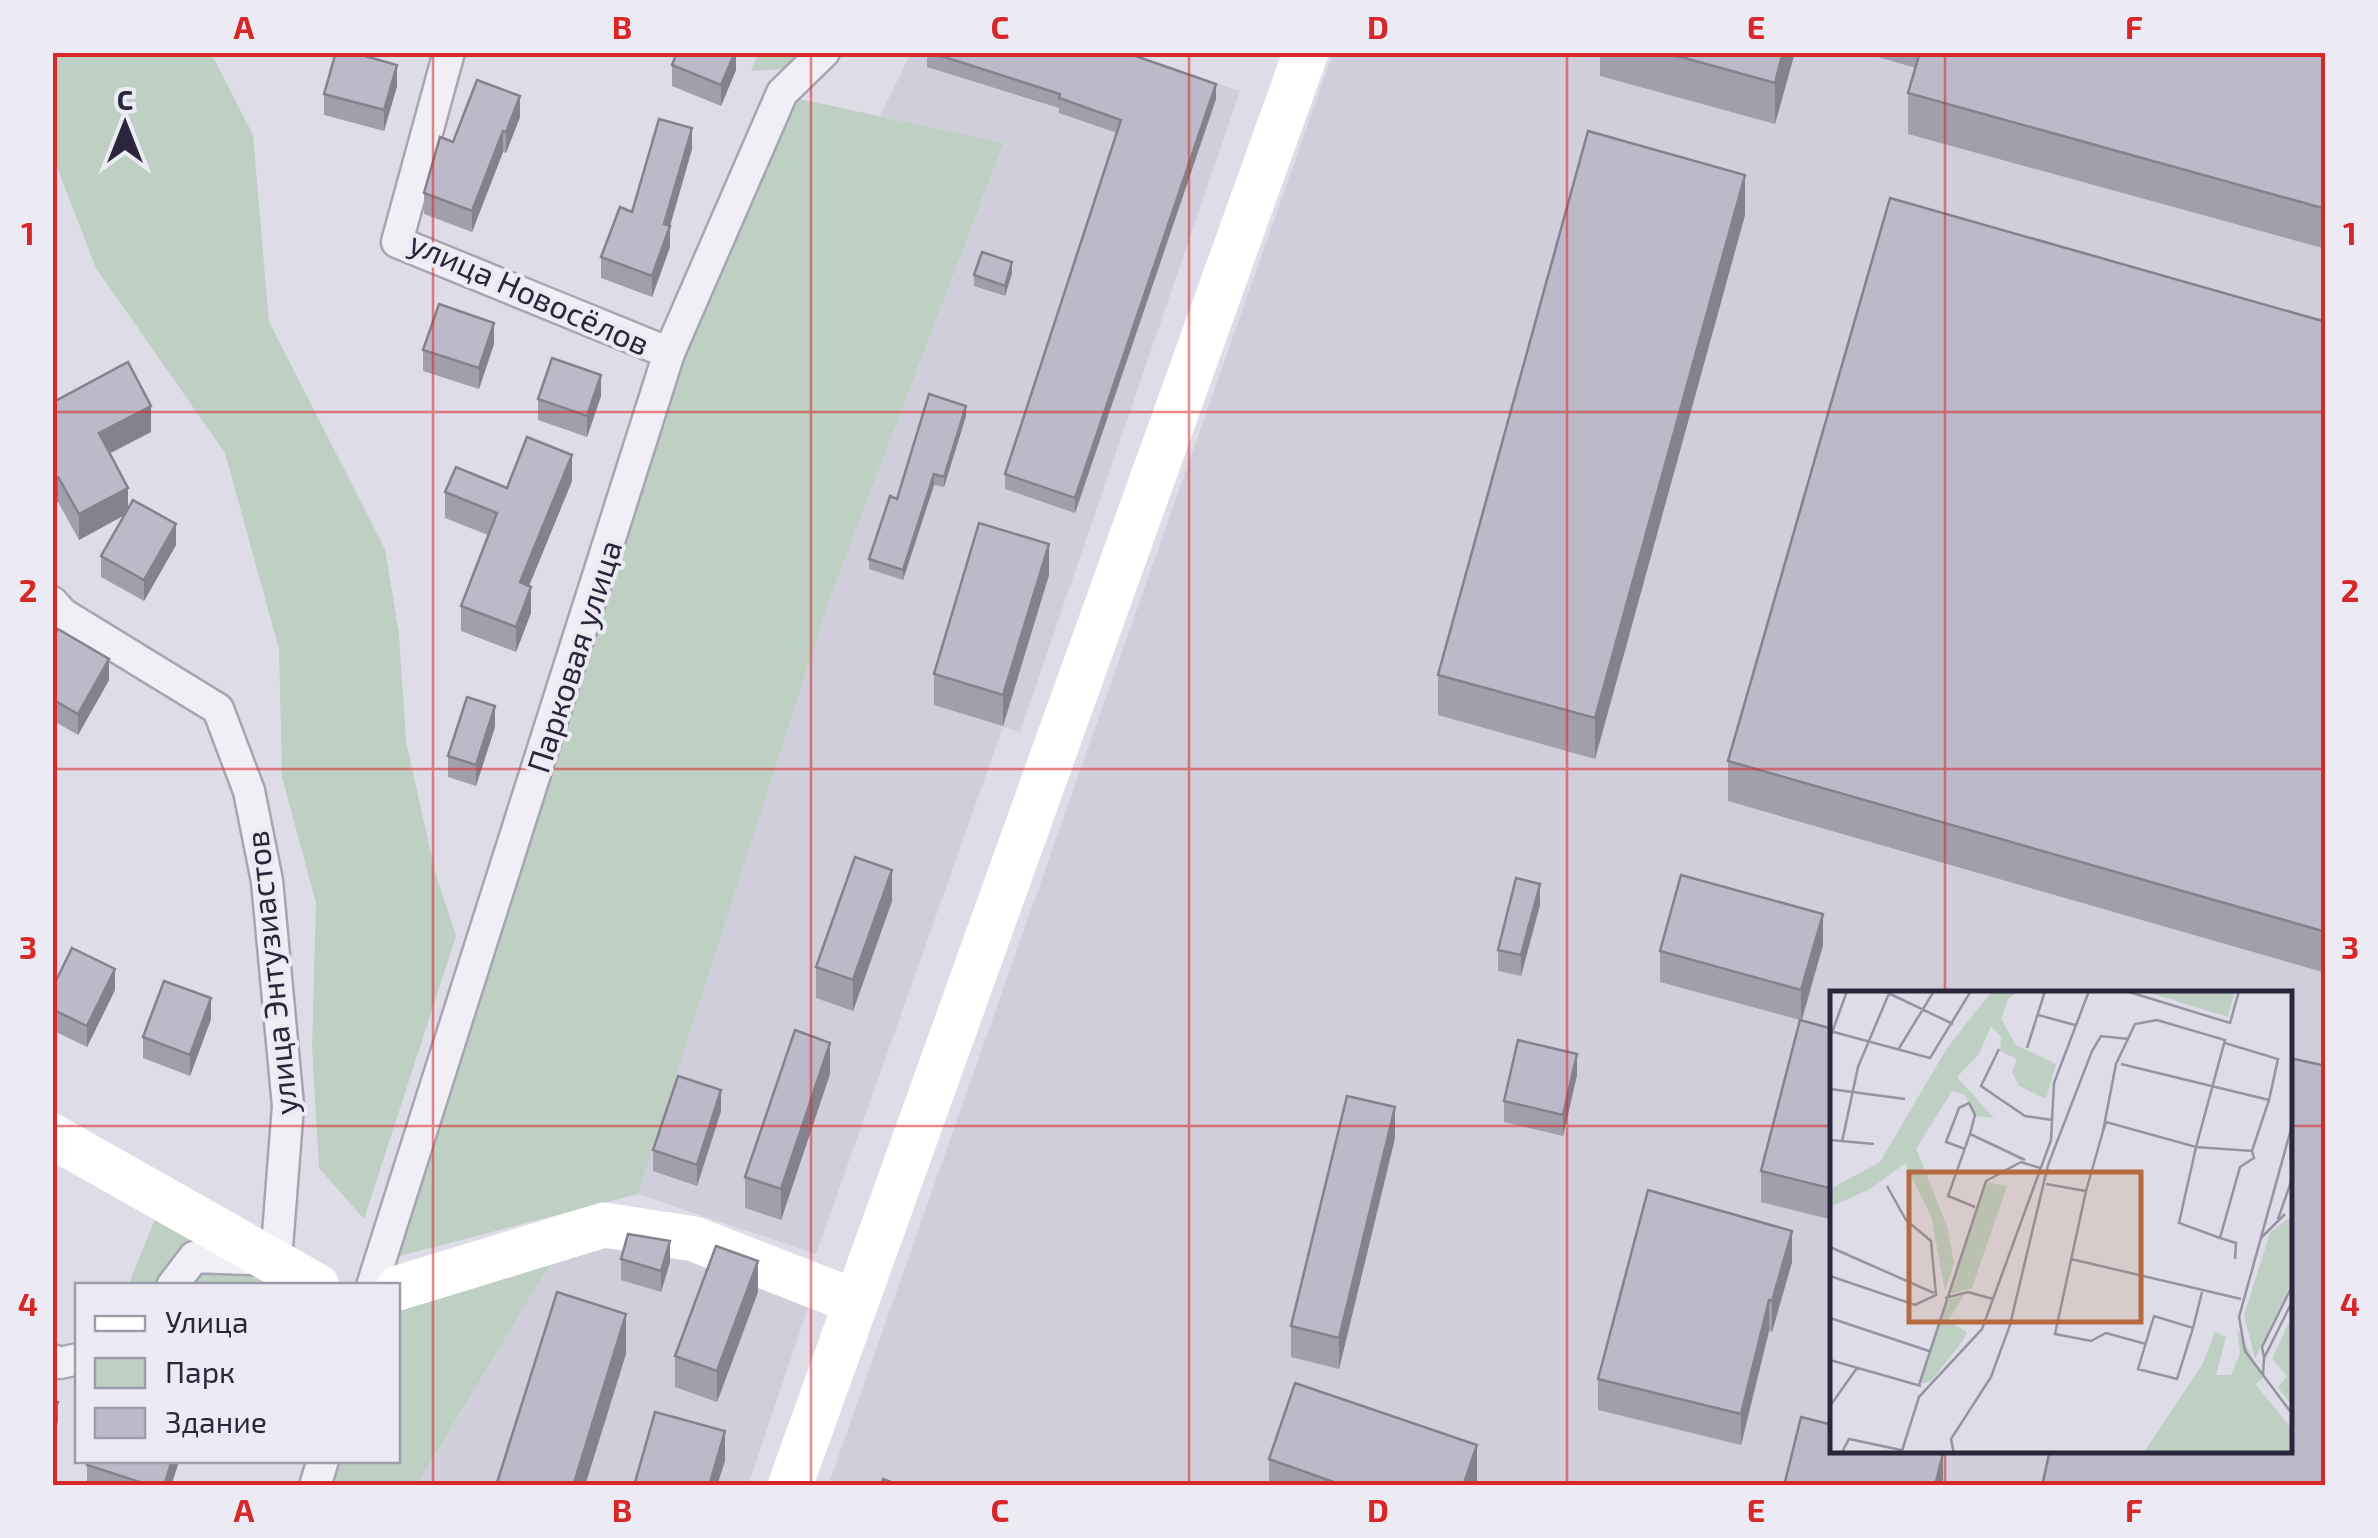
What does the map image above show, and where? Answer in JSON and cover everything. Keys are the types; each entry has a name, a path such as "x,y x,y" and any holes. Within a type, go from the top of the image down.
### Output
{"street":[{"name":"улица Новосёлов","path":"449,52 398,242 669,353"},
{"name":"Парковая улица","path":"373,1283 669,353 782,93 824,52"},
{"path":"790,1486 1306,52"},
{"name":"улица Энтузиастов","path":"52,602 62,614 218,710 249,792 267,881 288,1106 276,1260"},
{"path":"52,1136 312,1283"},
{"path":"400,1287 604,1225 694,1239 856,1302"},
{"path":"174,1283 194,1257 276,1260"}],"shaded area":[{"path":"911,53 1129,53 1240,91 1020,732 1003,727 816,1254 638,1194 830,598 1004,144 880,116"},
{"path":"1333,53 2325,53 2325,1485 828,1486"},
{"path":"614,1241 691,1259 809,1305 748,1485 417,1486 555,1256"}],"green space":[{"path":"53,52 211,53 253,135 269,322 385,549 399,634 406,741 435,872 456,936 364,1219 319,1168 312,1047 316,903 282,777 279,649 225,453 96,268 53,157"},
{"path":"758,52 801,53 783,69 751,71"},
{"path":"795,98 1004,143 830,598 638,1194 396,1257 683,354"},
{"path":"160,1207 280,1283 129,1283"},
{"path":"555,1256 417,1485 331,1486 338,1463 400,1463 400,1307"}],"building":[{"path":"336,52 351,52 397,65 384,110 324,94"},
{"path":"677,52 735,52 721,85 672,65"},
{"path":"929,52 1124,52 1216,84 1075,498 1005,474 1121,120 1059,98 1060,94"},
{"path":"1663,52 1783,52 1775,83"},
{"path":"1920,52 2326,52 2326,209 1908,93"},
{"path":"477,80 520,96 472,211 424,193 440,137 453,142"},
{"path":"659,119 692,128 664,224 670,226 652,276 601,257 620,207 632,212"},
{"path":"1588,131 1745,175 1595,718 1438,675"},
{"path":"1890,198 2326,322 2326,932 1728,761"},
{"path":"982,252 1012,262 1005,286 974,275"},
{"path":"439,304 494,323 479,368 423,350"},
{"path":"552,358 601,375 587,416 538,399"},
{"path":"128,362 151,406 99,433 128,488 79,514 58,477 52,480 52,392 57,400"},
{"path":"929,394 966,406 944,477 934,474 903,570 869,559 890,496 897,499"},
{"path":"527,437 572,455 520,582 531,587 516,627 461,606 497,513 445,492 456,467 507,488"},
{"path":"133,500 176,524 144,580 101,556"},
{"path":"979,523 1049,544 1003,695 934,674"},
{"path":"58,629 109,659 78,714 52,699 52,639"},
{"path":"467,697 495,706 476,765 448,756"},
{"path":"855,857 892,870 853,980 816,967"},
{"path":"1681,875 1823,914 1801,990 1660,951"},
{"path":"1516,878 1540,884 1521,955 1498,950"},
{"path":"72,948 115,969 87,1026 52,1009 52,989"},
{"path":"164,981 211,998 190,1055 143,1037"},
{"path":"1800,1020 1830,1028 1830,1188 1761,1171"},
{"path":"795,1030 830,1043 781,1189 745,1177"},
{"path":"1518,1040 1577,1054 1563,1115 1504,1101"},
{"path":"2293,1059 2326,1066 2326,1486 2042,1486 2049,1453 2293,1453"},
{"path":"678,1076 721,1090 697,1165 653,1150"},
{"path":"1347,1096 1395,1107 1339,1338 1291,1326"},
{"path":"1648,1190 1792,1231 1772,1301 1769,1300 1741,1414 1598,1379"},
{"path":"628,1234 670,1241 661,1271 621,1259"},
{"path":"716,1246 758,1261 717,1371 675,1356"},
{"path":"557,1292 626,1314 573,1486 496,1486"},
{"path":"1295,1383 1477,1445 1463,1486 1345,1486 1269,1459"},
{"path":"655,1412 725,1431 709,1486 634,1486"},
{"path":"1801,1417 1830,1424 1830,1453 1943,1453 1935,1486 1784,1486"},
{"path":"171,1463 164,1486 152,1486 87,1465"},
{"path":"883,1479 901,1486 881,1486"}]}
